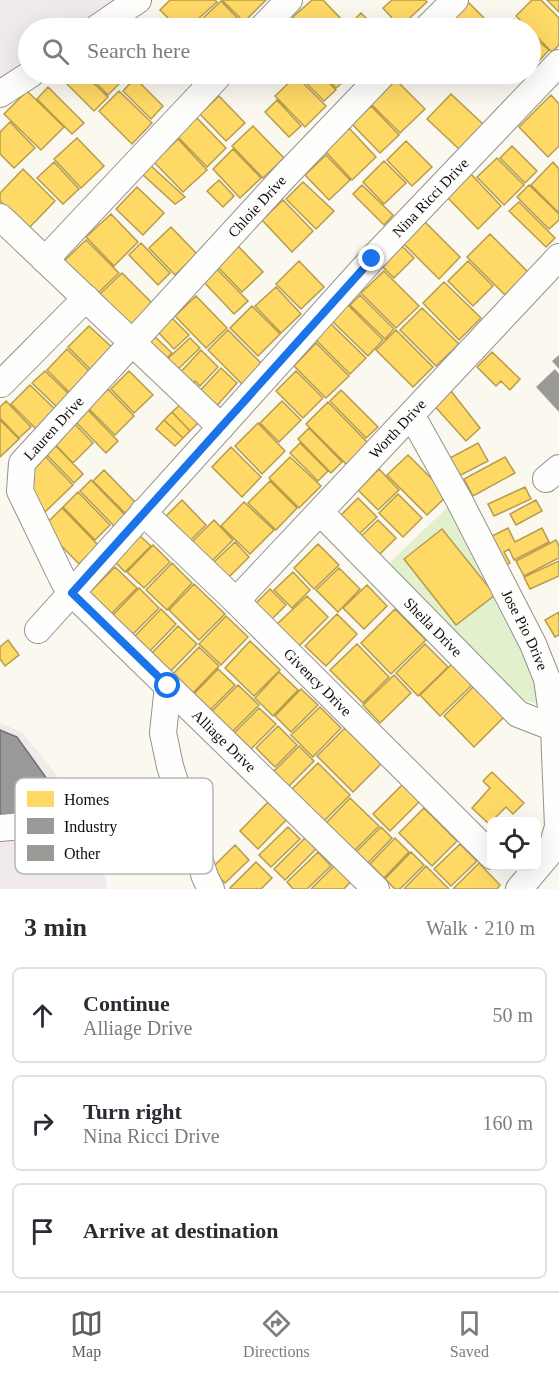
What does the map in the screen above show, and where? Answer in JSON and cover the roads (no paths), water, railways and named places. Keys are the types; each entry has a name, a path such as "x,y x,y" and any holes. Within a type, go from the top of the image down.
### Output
{"street":[{"path":"112,18 138,0"},
{"path":"272,18 289,0"},
{"path":"437,18 454,0"},
{"name":"Nina Ricci Drive","path":"541,82 559,63"},
{"path":"0,94 18,82"},
{"path":"45,260 211,84"},
{"name":"Chloie Drive","path":"132,342 373,84"},
{"name":"Nina Ricci Drive","path":"38,630 372,259 539,84"},
{"path":"0,217 221,427"},
{"name":"Worth Drive","path":"236,601 559,257"},
{"path":"1,384 86,298"},
{"name":"Lauren Drive","path":"72,593 64,582 20,491 22,464 132,342"},
{"name":"Jose Pio Drive","path":"412,416 459,500 533,644 547,680 554,728 558,827 551,850 522,888"},
{"name":"Givency Drive","path":"143,512 236,601 487,851"},
{"name":"Sheila Drive","path":"321,513 518,714 554,728"},
{"name":"Alliage Drive","path":"72,593 376,889"},
{"path":"168,686 163,733 174,778"},
{"path":"0,828 15,827"},
{"path":"506,871 522,888"},
{"path":"204,874 211,889"}]}
